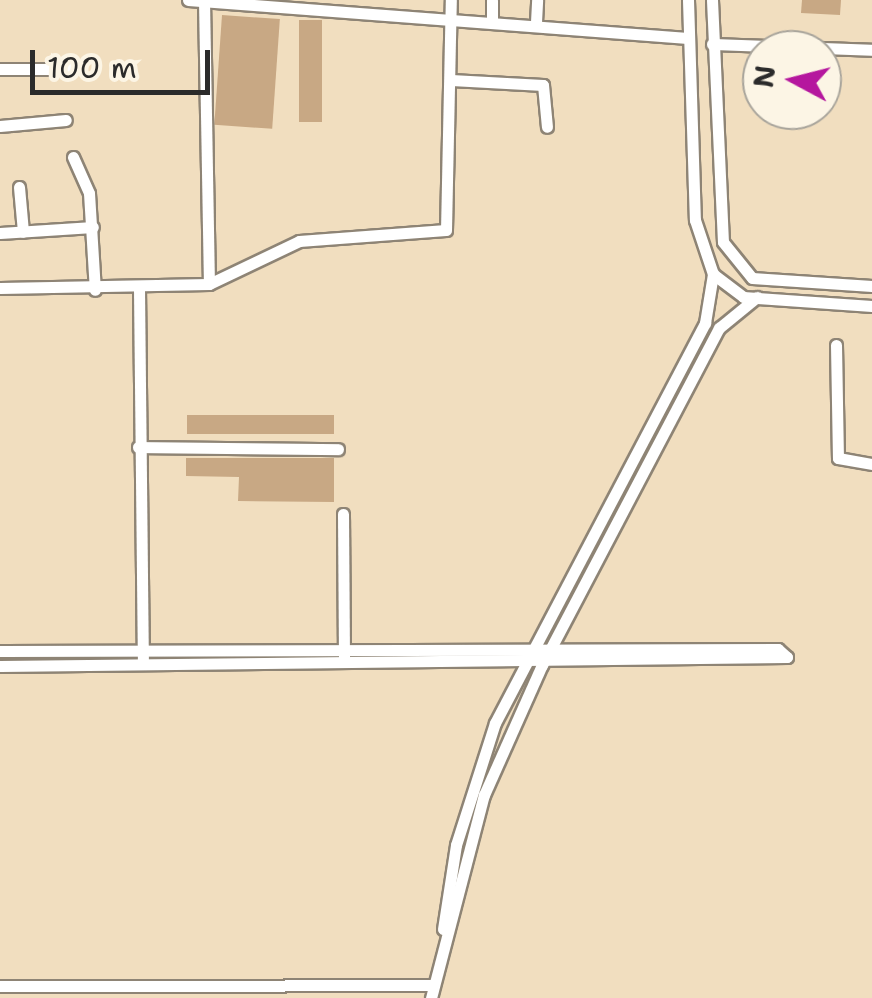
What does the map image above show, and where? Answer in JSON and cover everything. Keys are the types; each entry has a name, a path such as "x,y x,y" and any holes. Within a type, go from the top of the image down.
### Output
{"street":[{"path":"188,0 383,5 688,38"},
{"path":"204,0 209,284"},
{"path":"0,288 95,290 209,284 328,234 446,230 450,0"},
{"path":"492,0 492,18"},
{"path":"536,0 536,22"},
{"path":"442,943 456,845 523,664 705,323 713,274 695,220 688,0"},
{"path":"712,0 716,207 738,269 782,283 872,286"},
{"path":"712,44 872,50"},
{"path":"0,69 70,69"},
{"path":"451,80 542,85 547,128"},
{"path":"0,126 66,120"},
{"path":"74,157 93,227 95,290"},
{"path":"19,187 23,232"},
{"path":"0,234 93,227"},
{"path":"713,274 757,298 872,306"},
{"path":"139,289 143,659"},
{"path":"0,986 431,992 484,795 542,665 719,328 757,298"},
{"path":"836,344 838,458 872,464"},
{"path":"138,448 338,448"},
{"path":"343,514 344,666"},
{"path":"0,651 143,659 344,666 542,665 787,657 778,649 344,652 143,659 0,666"}],"building":[{"path":"802,0 841,0 840,15 801,13"},
{"path":"222,15 280,19 272,129 214,125"},
{"path":"299,20 322,20 322,122 299,122"},
{"path":"187,415 334,415 334,434 187,434"},
{"path":"186,458 334,458 334,502 238,501 239,477 186,476"}]}
